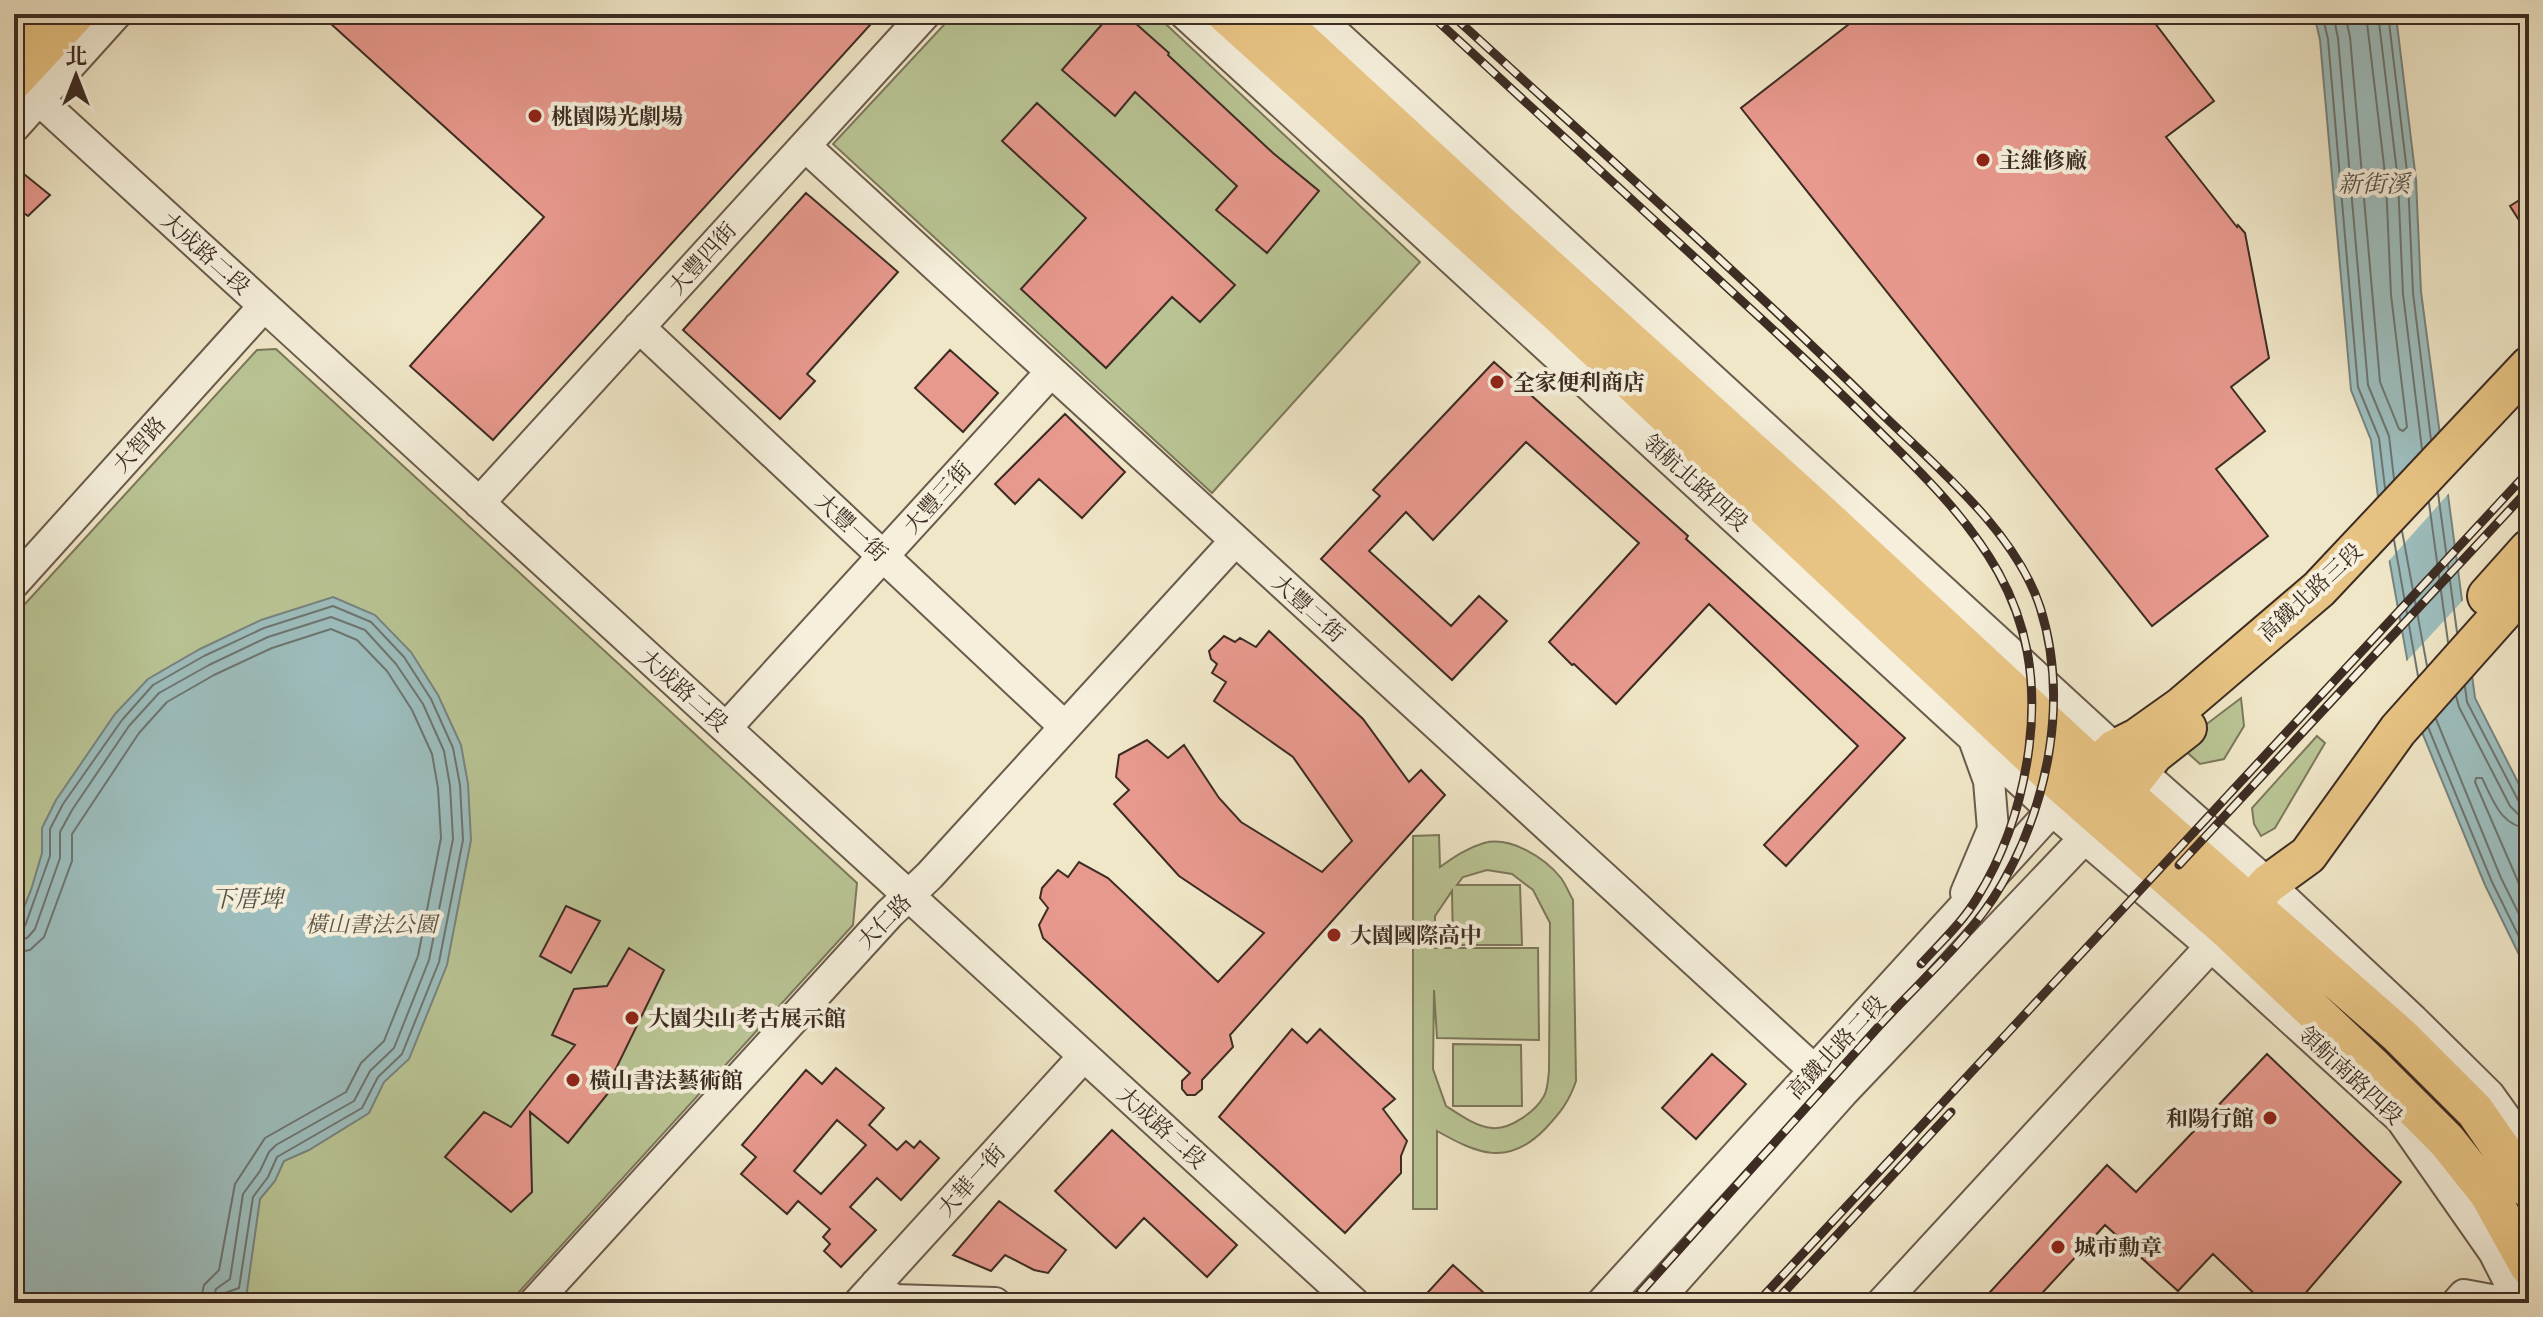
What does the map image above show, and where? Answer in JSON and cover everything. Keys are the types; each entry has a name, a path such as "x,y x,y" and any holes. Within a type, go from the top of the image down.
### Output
{"main road":[{"path":"14,41 38,14"},
{"path":"21,84 75,14"},
{"name":"領航北路四段","path":"1226,14 1560,315 2239,915"},
{"name":"領航北路四段","path":"1272,14 1818,511 2098,793"},
{"name":"高鐵北路三段","path":"2098,793 2137,738 2182,706 2378,542 2493,416 2529,366"},
{"name":"高鐵北路三段","path":"2493,416 2529,390"},
{"path":"2521,575 2294,831 2239,915 2399,1035 2475,1111 2529,1189"},
{"name":"領航南路四段","path":"2239,915 2371,1065 2447,1141 2489,1194 2529,1266"}],"street":[{"path":"14,127 21,84 116,14"},
{"name":"大豐四街","path":"479,503 925,14"},
{"name":"領航北路四段","path":"1185,14 1974,736 2098,793"},
{"name":"領航北路四段","path":"1314,14 2098,793 2239,915"},
{"name":"大成路二段","path":"21,84 1354,1303"},
{"name":"大豐二街","path":"805,146 1814,1070"},
{"name":"大智路","path":"14,583 264,306"},
{"name":"大豐一街","path":"639,327 1065,727"},
{"name":"大豐三街","path":"726,728 1051,372"},
{"name":"大仁路","path":"534,1303 1235,541"},
{"path":"1955,918 1993,829 1989,781 1974,736"},
{"name":"高鐵北路二段","path":"1602,1303 1955,918 2098,793"},
{"name":"高鐵北路二段","path":"1655,1303 1843,1092 2098,793"},
{"path":"1882,1303 2239,915 2413,1020 2489,1095 2529,1151"},
{"name":"領航南路四段","path":"2239,915 2401,1119 2494,1252 2520,1303"},
{"name":"大華一街","path":"867,1293 1084,1056"},
{"path":"867,1293 893,1300 995,1303"},
{"path":"2457,1303 2464,1295 2507,1303"}],"green space":[{"path":"954,14 1155,14 1420,262 1212,493 833,144"},
{"name":"橫山書法公園","path":"276,349 857,883 853,925 509,1303 14,1303 14,616 257,350"},
{"path":"2241,698 2244,726 2224,759 2200,764 2179,745"},
{"path":"2317,736 2325,743 2275,828 2261,836 2254,824 2252,808"},
{"path":"1439,835 1440,867 1466,850 1484,843 1505,843 1527,850 1554,870 1573,900 1576,1081 1573,1088 1564,1107 1550,1123 1518,1149 1492,1153 1466,1146 1437,1131 1437,1209 1413,1209 1413,836","holes":["1487,870 1512,874 1533,890 1550,923 1548,1084 1535,1108 1514,1123 1492,1128 1474,1123 1446,1106 1433,1069 1434,990 1437,1038 1539,1040 1538,948 1435,948 1435,916 1452,891 1453,945 1522,945 1520,885 1457,885 1463,877"]},
{"path":"2275,950 2455,1108 2512,1186 2504,1192 2447,1112 2275,957"},
{"path":"1453,1044 1521,1045 1522,1106 1453,1106"}],"water":[{"name":"新街溪","path":"2314,14 2396,16 2416,180 2421,292 2475,698 2529,804 2529,975 2485,885 2419,725 2378,497 2371,440 2351,390 2320,40"},
{"name":"下厝埤","path":"333,597 375,615 411,652 438,695 461,745 468,784 471,840 447,965 409,1059 384,1082 369,1113 309,1150 284,1161 275,1181 260,1199 246,1298 230,1299 230,1303 14,1303 14,925 31,890 42,853 42,828 56,800 115,714 148,679 200,649 261,620"}],"pier":[{"path":"2442,438 2450,492 2386,564 2376,511"},
{"path":"2465,598 2473,660 2415,725 2404,664"}],"building":[{"path":"320,14 880,14 493,440 410,366 544,217"},
{"path":"1111,14 1125,14 1273,153 1319,191 1267,253 1216,210 1237,186 1135,92 1115,116 1062,70"},
{"path":"1862,14 2148,14 2214,101 2166,137 2245,233 2269,358 2231,387 2265,431 2216,469 2268,536 2152,626 1741,108"},
{"path":"1037,103 1235,285 1200,322 1172,297 1106,368 1021,289 1086,218 1002,141"},
{"path":"14,166 50,195 28,216 14,206"},
{"path":"806,193 898,272 807,374 815,381 780,419 683,330"},
{"path":"2529,194 2529,236 2510,206"},
{"path":"950,350 998,393 963,432 915,388"},
{"path":"1494,362 1688,536 1686,539 1905,738 1786,866 1764,845 1858,746 1709,604 1616,704 1572,665 1549,642 1639,543 1526,442 1433,540 1406,512 1369,551 1451,626 1479,596 1507,621 1452,680 1321,559 1380,496 1373,490"},
{"path":"1065,414 1125,472 1082,518 1039,479 1015,504 995,484"},
{"path":"1269,631 1363,719 1409,782 1421,770 1445,795 1230,1035 1233,1047 1202,1080 1202,1089 1195,1095 1187,1095 1182,1089 1182,1081 1190,1073 1043,938 1039,925 1048,908 1040,898 1042,888 1058,870 1068,877 1079,862 1108,878 1218,982 1264,933 1179,876 1114,804 1129,790 1116,777 1119,755 1147,740 1168,758 1184,745 1219,798 1241,822 1322,872 1352,841 1293,757 1214,701 1226,682 1212,673 1217,664 1211,659 1209,651 1224,636 1235,642 1240,638 1256,647"},
{"path":"566,906 600,921 571,973 540,956"},
{"name":"橫山書法藝術館","path":"629,948 664,970 606,1089 609,1092 568,1143 530,1112 532,1192 511,1212 445,1157 484,1112 511,1127 575,1045 552,1035 574,989 607,986"},
{"path":"1292,1029 1307,1043 1320,1029 1395,1099 1383,1109 1407,1141 1401,1156 1401,1173 1345,1233 1219,1117"},
{"path":"1712,1054 1746,1084 1696,1139 1662,1108"},
{"name":"和陽行館","path":"2267,1054 2401,1182 2297,1303 2264,1303 2213,1254 2178,1291 2105,1225 2033,1303 1980,1303 2107,1165 2136,1192"},
{"path":"836,1068 884,1108 869,1125 897,1150 906,1141 914,1148 920,1141 939,1158 901,1200 877,1178 850,1207 876,1230 841,1267 824,1251 830,1244 823,1237 830,1229 798,1201 787,1214 741,1174 756,1157 742,1145 806,1070 822,1084","holes":["837,1120 866,1145 821,1194 794,1171"]},
{"path":"1112,1130 1237,1245 1207,1277 1144,1218 1116,1248 1055,1191"},
{"path":"999,1201 1066,1250 1048,1273 1034,1270 1005,1255 991,1271 953,1255"},
{"path":"1453,1265 1495,1303 1418,1303"}],"railway":[{"path":"1430,14 1865,417 1948,502 1998,572 2016,610 2027,651 2032,697 2026,768 2011,826 1987,881 1965,916 1921,964"},
{"path":"1451,14 1770,306 1969,498 2011,550 2028,578 2049,642 2053,677 2050,749 2032,819 1990,904 1961,940 1880,1025 1631,1303"},
{"path":"1757,1303 2529,471"},
{"path":"2179,865 2529,489"},
{"path":"1774,1303 1951,1112"}],"place":[{"name":"桃園陽光劇場","path":"535,116"},
{"name":"主維修廠","path":"1983,160"},
{"name":"全家便利商店","path":"1497,382"},
{"name":"大園國際高中","path":"1334,935"},
{"name":"大園尖山考古展示館","path":"632,1018"},
{"name":"橫山書法藝術館","path":"573,1080"},
{"name":"和陽行館","path":"2270,1118"},
{"name":"城市勳章","path":"2058,1247"}]}
